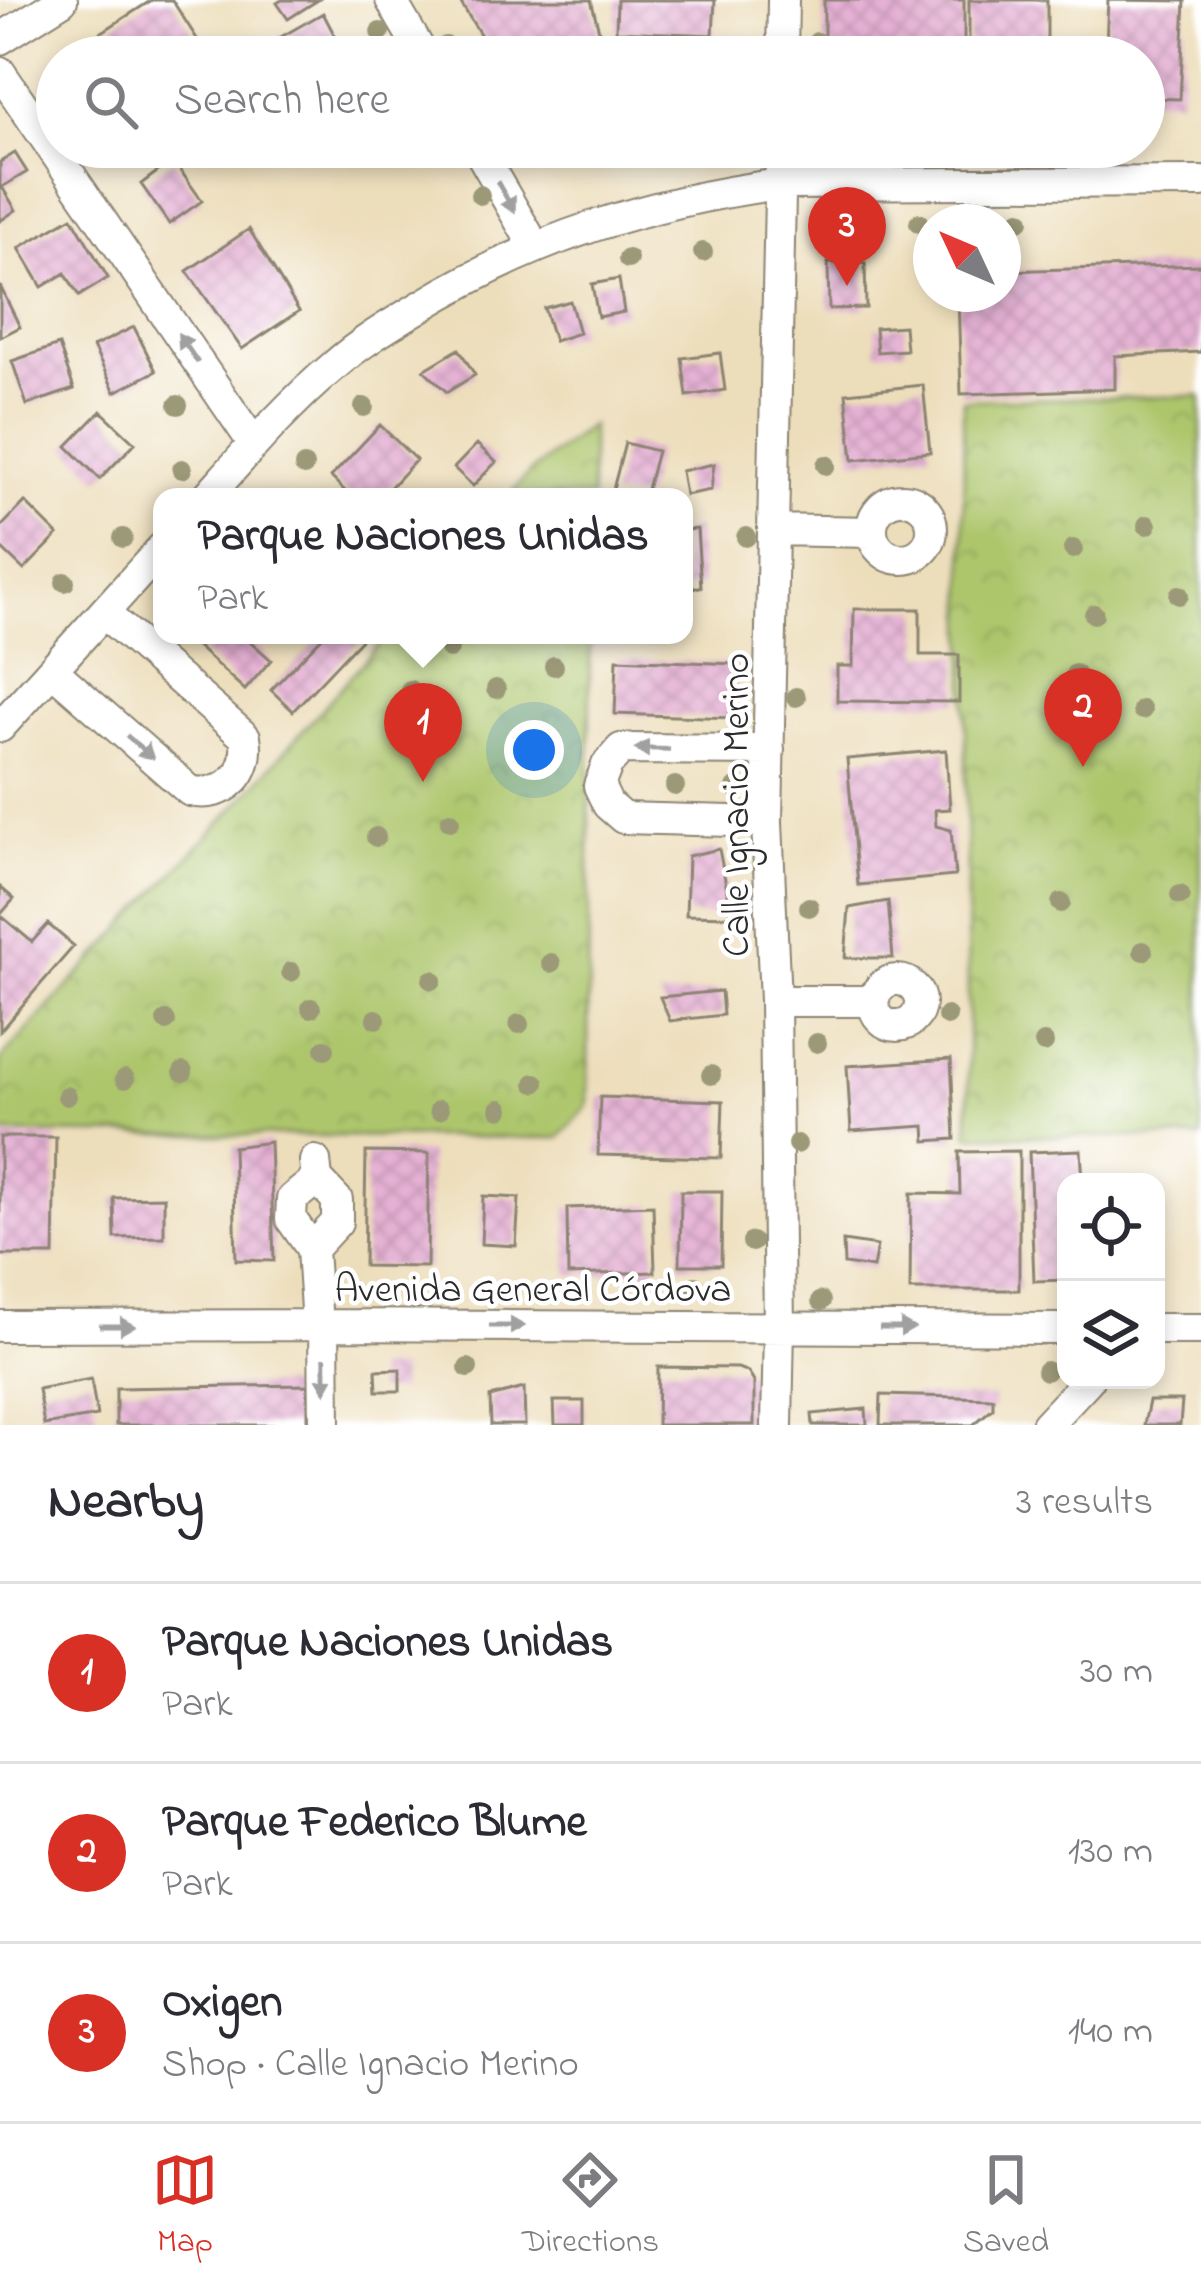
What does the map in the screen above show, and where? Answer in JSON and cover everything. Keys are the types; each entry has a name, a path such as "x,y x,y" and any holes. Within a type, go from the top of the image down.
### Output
{"street":[{"path":"0,39 62,0"},
{"path":"391,0 412,36"},
{"path":"782,36 783,0"},
{"path":"0,71 36,124"},
{"path":"66,168 254,444"},
{"path":"489,168 535,247"},
{"name":"Calle Ignacio Merino","path":"777,1425 775,1001 767,822 780,168"},
{"path":"215,488 335,364 394,322 454,286 600,222 657,206 780,184 1201,182"},
{"path":"774,530 872,532"},
{"path":"0,727 153,558"},
{"path":"52,670 190,791 215,792 238,777 246,763 245,737 104,613"},
{"path":"767,822 623,818 608,805 599,786 607,765 621,749 769,750"},
{"path":"775,1001 874,1001"},
{"path":"316,1170 292,1199 291,1219 312,1249 325,1425"},
{"name":"Avenida General Córdova","path":"0,1326 1057,1329"},
{"path":"1165,1329 1201,1329"},
{"path":"1046,1425 1080,1389"}],"green space":[{"path":"1201,396 1201,1138 969,1135 963,400"},
{"path":"591,425 591,488 516,488"},
{"path":"379,644 590,644 588,1106 559,1138 0,1133 0,1060"}],"building":[{"path":"152,0 172,0 195,36 96,36"},
{"path":"318,0 288,19 277,3"},
{"path":"459,0 591,0 600,36 481,36"},
{"path":"617,0 715,0 713,35 616,31"},
{"path":"824,0 964,0 964,36 824,36"},
{"path":"969,0 1047,0 1047,36 969,36"},
{"path":"1108,0 1185,1 1180,99 1165,99 1165,36 1106,36"},
{"path":"323,13 335,36 283,36"},
{"path":"15,153 27,172 2,187 16,210 0,221 0,162"},
{"path":"162,168 179,168 202,201 169,224 141,184"},
{"path":"72,217 108,278 79,296 65,273 42,287 19,248"},
{"path":"249,229 299,311 242,349 187,271"},
{"path":"828,263 865,263 866,308 829,309"},
{"path":"1201,265 1201,352 1115,356 1115,389 961,394 959,312 1021,312 1021,270"},
{"path":"619,279 624,312 598,317 592,284"},
{"path":"0,286 20,327 0,337"},
{"path":"570,301 579,333 554,341 544,308"},
{"path":"904,326 906,350 877,352 875,328"},
{"path":"134,327 156,371 115,392 93,347"},
{"path":"59,345 74,389 27,405 12,361"},
{"path":"459,349 475,375 447,392 424,370"},
{"path":"720,353 725,390 687,396 682,358"},
{"path":"923,385 930,452 853,460 846,393"},
{"path":"101,411 135,443 100,479 67,446"},
{"path":"380,425 416,460 390,488 342,488 331,477"},
{"path":"625,443 657,451 647,488 613,488"},
{"path":"477,444 496,462 473,486 454,468"},
{"path":"714,464 711,490 693,493 693,488 684,488 681,471"},
{"path":"25,502 58,535 24,570 0,547 0,528"},
{"path":"693,529 697,529 701,587 693,587"},
{"path":"854,609 920,609 920,655 959,655 959,702 837,701 837,666 853,666"},
{"path":"194,644 253,644 271,660 245,690"},
{"path":"315,644 356,644 293,711 271,690"},
{"path":"617,659 736,664 734,718 615,714"},
{"path":"946,750 950,809 935,810 936,826 951,830 955,876 858,885 847,759"},
{"path":"719,849 732,916 686,915 688,856"},
{"path":"0,887 14,899 0,915"},
{"path":"888,901 893,958 845,958 849,908"},
{"path":"0,915 32,942 48,924 74,946 0,1031"},
{"path":"721,991 723,1015 670,1021 660,997"},
{"path":"951,1059 955,1139 926,1141 925,1126 851,1131 847,1066"},
{"path":"600,1097 723,1101 721,1158 598,1155"},
{"path":"0,1137 56,1137 54,1255 0,1255"},
{"path":"270,1142 274,1261 236,1260 233,1147"},
{"path":"1081,1150 1082,1173 1057,1173 1057,1280 1034,1281 1029,1152"},
{"path":"1019,1151 1019,1290 910,1290 911,1193 960,1194 959,1152"},
{"path":"366,1152 429,1153 427,1267 364,1266"},
{"path":"681,1191 722,1191 721,1265 680,1265"},
{"path":"483,1196 519,1198 516,1246 481,1244"},
{"path":"164,1197 164,1237 115,1238 114,1198"},
{"path":"653,1205 655,1272 568,1275 567,1208"},
{"path":"843,1241 877,1246 873,1268 844,1264"},
{"path":"658,1367 748,1372 754,1382 754,1425 657,1425"},
{"path":"400,1369 400,1391 377,1391 376,1370"},
{"path":"91,1379 97,1416 44,1425 38,1389"},
{"path":"308,1385 308,1425 116,1425 116,1388"},
{"path":"524,1388 525,1425 491,1425 490,1397"},
{"path":"881,1395 993,1398 993,1408 973,1425 880,1425"},
{"path":"554,1401 584,1401 584,1425 555,1425"},
{"path":"1149,1401 1182,1401 1180,1425 1144,1425"},
{"path":"866,1409 867,1425 813,1425 812,1414"}],"place":[{"name":"Oxigen","path":"847,286"},
{"name":"Parque Federico Blume","path":"1083,767"},
{"name":"Parque Naciones Unidas","path":"423,782"}]}
